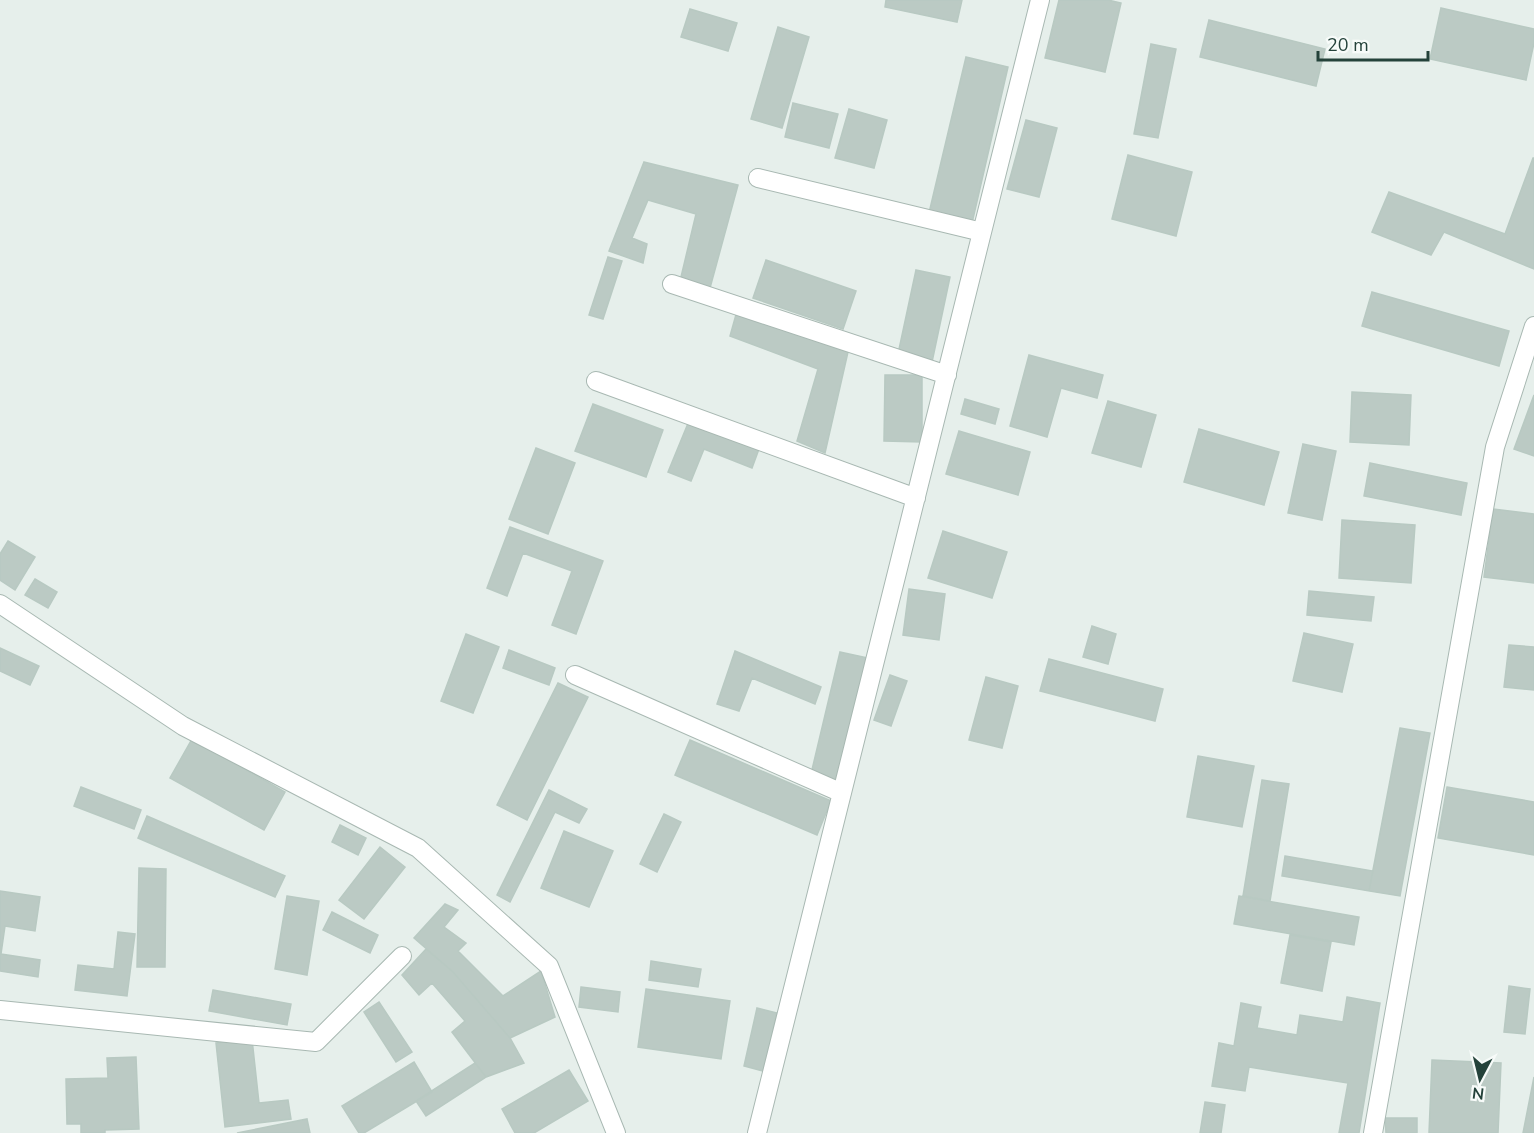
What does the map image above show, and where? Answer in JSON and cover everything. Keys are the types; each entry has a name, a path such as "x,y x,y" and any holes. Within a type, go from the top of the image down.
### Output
{"street":[{"path":"757,1133 1040,0"},
{"path":"758,178 982,232"},
{"path":"672,284 947,375"},
{"path":"1373,1133 1495,447 1534,326"},
{"path":"596,381 916,498"},
{"path":"0,604 183,726 418,848 549,966 616,1133"},
{"path":"575,675 842,793"},
{"path":"0,1010 316,1042 402,956"}],"building":[{"path":"886,0 962,0 957,22 885,7"},
{"path":"1059,0 1108,0 1121,3 1105,72 1045,58"},
{"path":"1441,8 1534,29 1534,43 1526,80 1430,59"},
{"path":"690,9 737,23 728,51 681,37"},
{"path":"1209,20 1325,49 1316,86 1200,57"},
{"path":"778,27 809,37 782,128 751,119"},
{"path":"1151,44 1176,49 1158,138 1134,134"},
{"path":"966,57 1008,67 972,223 929,213"},
{"path":"793,103 838,114 829,148 785,137"},
{"path":"849,109 887,120 874,168 835,158"},
{"path":"1026,120 1057,128 1039,197 1007,189"},
{"path":"1128,155 1192,172 1176,236 1112,219"},
{"path":"1533,158 1534,269 1444,232 1431,255 1372,232 1389,192 1505,234"},
{"path":"644,162 738,185 710,288 681,277 696,214 648,200 632,238 647,244 643,263 609,251"},
{"path":"608,257 622,261 603,319 589,315"},
{"path":"766,260 856,291 843,329 753,298"},
{"path":"916,270 950,277 932,362 898,354"},
{"path":"1372,292 1509,331 1499,366 1362,326"},
{"path":"737,311 848,352 825,453 797,441 818,369 730,336"},
{"path":"1029,355 1103,375 1097,398 1061,388 1047,437 1010,426"},
{"path":"885,375 922,375 922,442 884,441"},
{"path":"1352,392 1411,395 1409,445 1350,442"},
{"path":"1534,395 1534,456 1514,449"},
{"path":"965,399 999,409 995,424 961,414"},
{"path":"1108,401 1156,415 1141,467 1092,453"},
{"path":"593,404 663,430 646,477 575,451"},
{"path":"689,421 759,449 752,468 704,449 691,481 668,472"},
{"path":"1199,429 1279,452 1264,505 1184,482"},
{"path":"959,431 1030,452 1018,495 946,474"},
{"path":"1303,444 1336,451 1322,520 1288,513"},
{"path":"536,448 575,463 548,534 509,519"},
{"path":"1370,463 1467,483 1461,515 1364,496"},
{"path":"1493,509 1534,514 1534,583 1484,577"},
{"path":"1342,520 1415,525 1411,583 1339,578"},
{"path":"510,527 603,561 576,634 552,625 572,571 523,553 507,596 487,588"},
{"path":"943,531 1007,552 992,598 928,578"},
{"path":"8,541 35,557 15,590 0,580 0,554"},
{"path":"35,579 57,592 48,608 25,595"},
{"path":"909,589 945,594 939,640 903,635"},
{"path":"1309,591 1374,597 1371,621 1307,615"},
{"path":"1092,626 1116,634 1108,664 1083,657"},
{"path":"1304,633 1353,644 1342,692 1293,681"},
{"path":"466,634 499,647 473,713 441,701"},
{"path":"1509,645 1534,647 1534,690 1504,687"},
{"path":"0,648 39,666 30,685 0,671"},
{"path":"509,650 555,668 549,685 503,668"},
{"path":"735,651 821,687 815,704 752,678 739,711 717,704"},
{"path":"840,652 868,658 839,780 811,774"},
{"path":"1049,659 1163,689 1155,721 1040,691"},
{"path":"890,675 907,681 891,726 874,720"},
{"path":"986,677 1018,686 1002,748 969,740"},
{"path":"558,683 588,697 527,820 497,805"},
{"path":"1400,728 1430,733 1400,896 1369,891"},
{"path":"192,739 285,792 264,830 170,778"},
{"path":"690,740 831,801 817,835 675,775"},
{"path":"1198,756 1254,766 1242,827 1187,817"},
{"path":"1262,780 1289,784 1270,901 1243,896"},
{"path":"81,787 141,810 134,829 74,806"},
{"path":"1447,787 1534,802 1534,855 1438,838"},
{"path":"549,790 587,809 579,823 555,812 510,902 497,895"},
{"path":"664,814 681,822 657,872 640,864"},
{"path":"147,816 285,876 275,897 138,838"},
{"path":"340,825 366,838 358,855 332,842"},
{"path":"564,831 613,851 589,907 541,888"},
{"path":"380,847 405,867 364,919 339,900"},
{"path":"1285,856 1373,871 1369,891 1282,876"},
{"path":"139,868 166,869 165,967 137,967"},
{"path":"0,891 40,897 35,931 5,926 1,954 40,960 38,977 0,971"},
{"path":"287,896 319,901 307,975 275,969"},
{"path":"1239,896 1359,917 1354,945 1234,924"},
{"path":"445,904 458,910 444,927 466,943 458,951 503,996 541,971 555,1017 510,1038 453,972 414,938"},
{"path":"332,912 378,935 370,953 323,930"},
{"path":"118,932 135,934 127,996 75,990 78,965 114,969"},
{"path":"1290,935 1331,942 1322,991 1281,983"},
{"path":"426,949 453,972 510,1038 524,1063 486,1077 452,1032 465,1021 432,983 419,995 402,975"},
{"path":"651,961 701,969 698,987 649,980"},
{"path":"1509,986 1530,989 1525,1034 1504,1032"},
{"path":"581,987 620,992 618,1012 579,1007"},
{"path":"646,989 730,1001 721,1059 638,1047"},
{"path":"213,990 291,1004 287,1025 209,1011"},
{"path":"1347,997 1380,1003 1359,1133 1339,1133 1348,1083 1249,1067 1245,1091 1212,1086 1219,1043 1234,1046 1241,1003 1261,1007 1257,1028 1297,1035 1300,1015 1343,1022"},
{"path":"379,1002 412,1052 396,1062 364,1012"},
{"path":"757,1008 777,1013 763,1071 744,1066"},
{"path":"252,1039 259,1103 288,1100 291,1119 225,1127 216,1043"},
{"path":"136,1057 139,1129 81,1133 81,1124 67,1124 66,1079 108,1078 107,1058"},
{"path":"1432,1060 1501,1063 1498,1133 1429,1133"},
{"path":"414,1062 432,1092 364,1133 359,1133 342,1106"},
{"path":"475,1063 486,1077 426,1116 416,1101"},
{"path":"569,1070 588,1101 534,1133 515,1133 502,1109"},
{"path":"1534,1077 1534,1133 1523,1133"},
{"path":"1205,1102 1225,1105 1221,1133 1200,1133"},
{"path":"1385,1118 1417,1118 1417,1133 1386,1133"},
{"path":"307,1119 310,1133 237,1133"}]}
